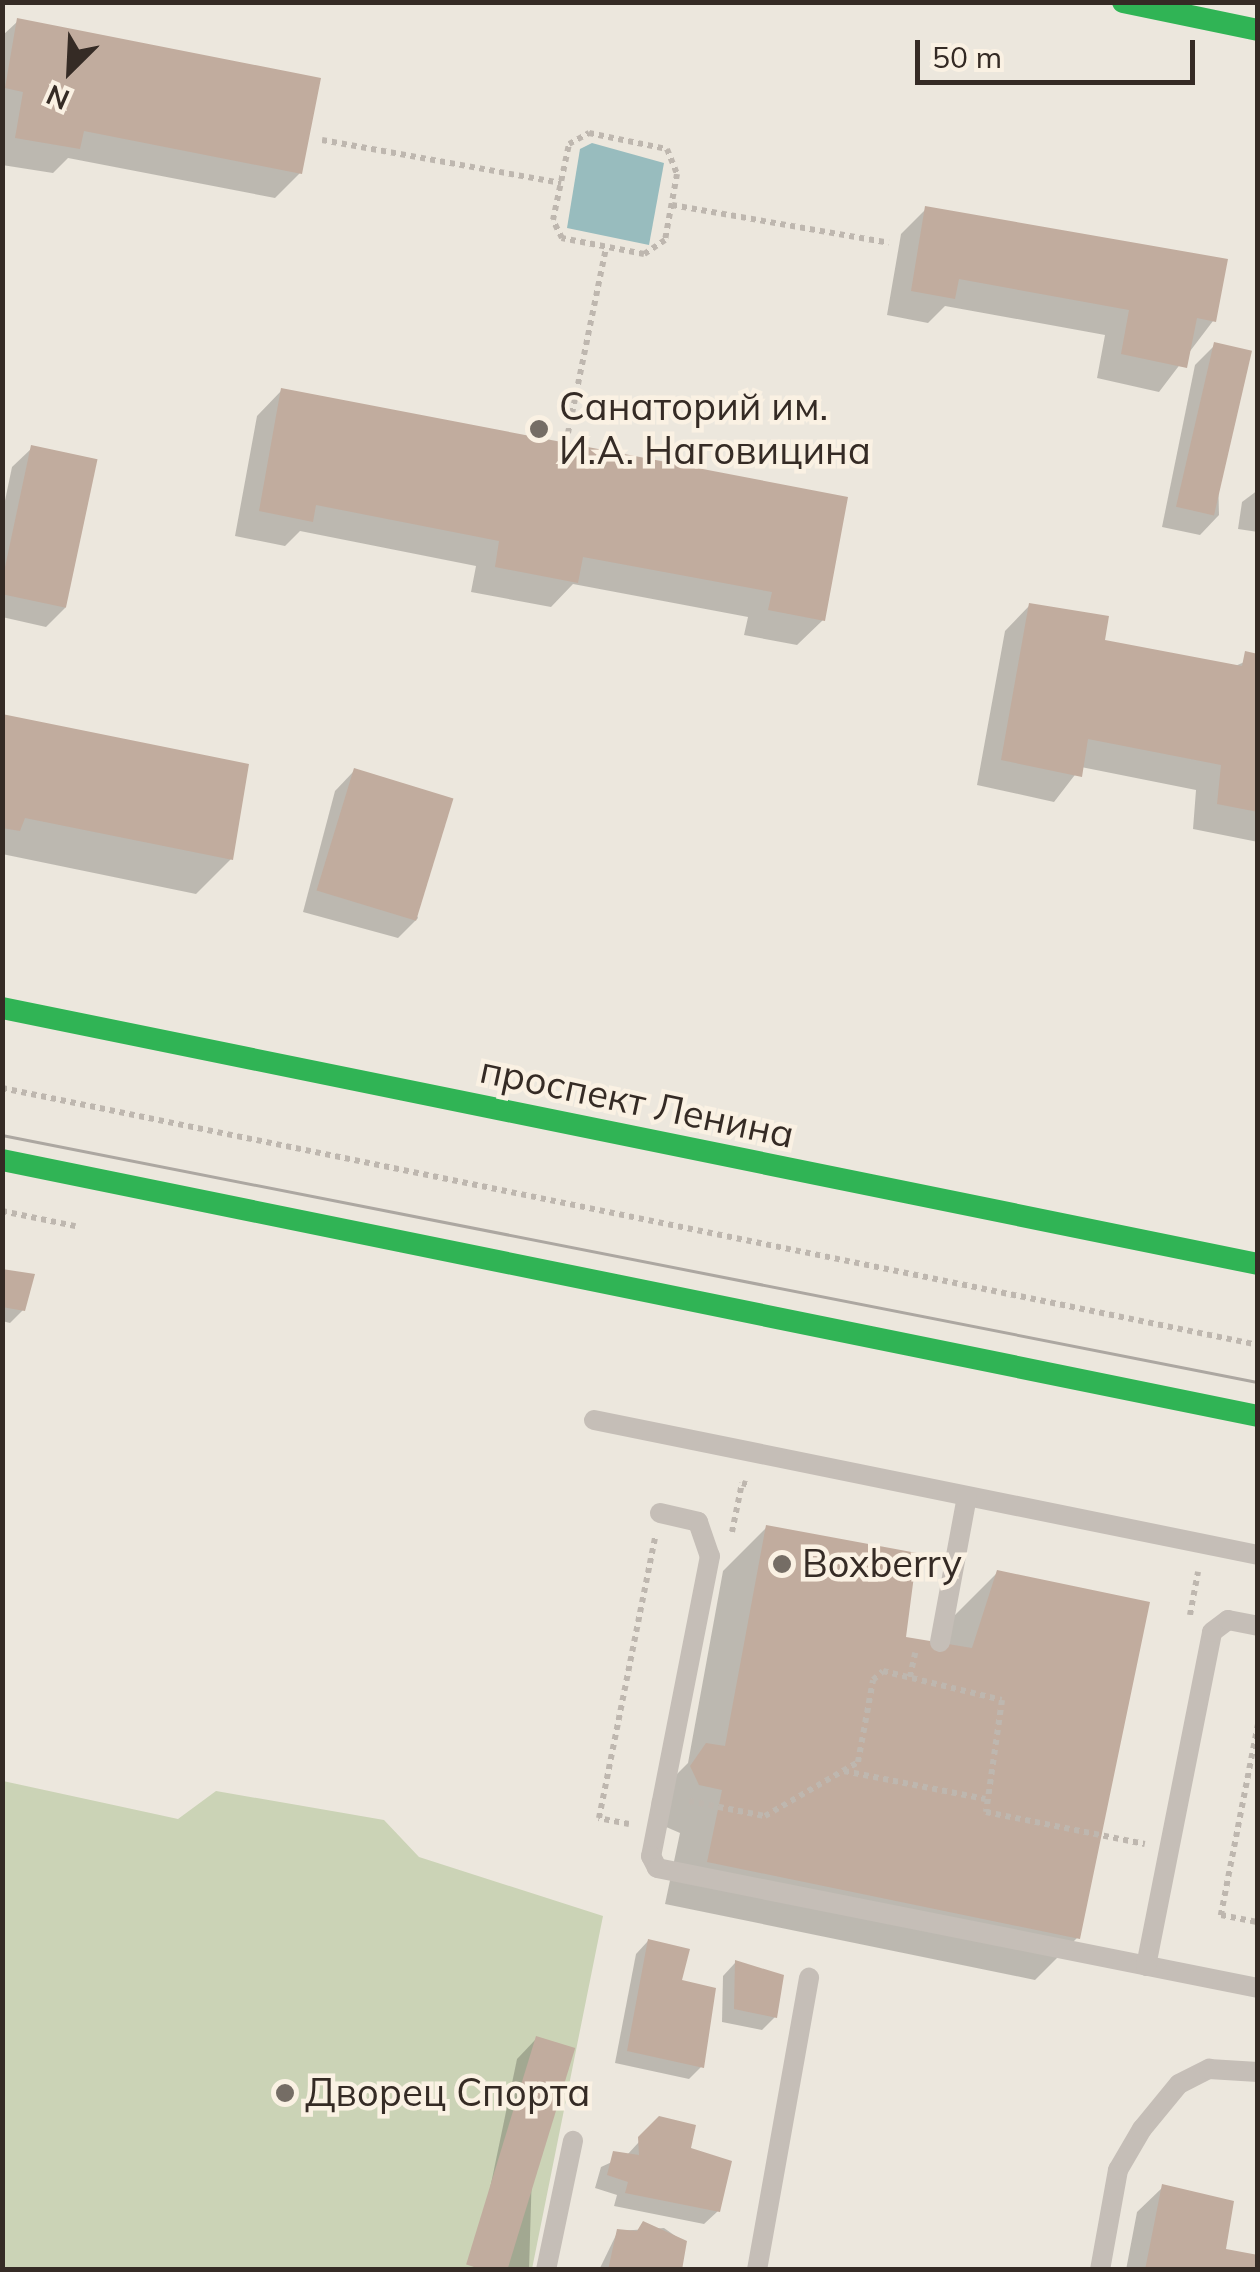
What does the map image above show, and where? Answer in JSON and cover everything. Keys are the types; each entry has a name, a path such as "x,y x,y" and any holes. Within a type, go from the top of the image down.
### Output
{"street":[{"path":"1124,2 1258,30"},
{"name":"проспект Ленина","path":"2,1008 1258,1264"},
{"path":"2,1160 1258,1416"}],"lane":[{"path":"594,1420 1258,1555"},
{"path":"940,1642 967,1496"},
{"path":"660,1513 698,1522 710,1556 652,1856 667,1876 1258,1988"},
{"path":"1146,1966 1212,1632 1228,1620 1258,1626"},
{"path":"757,2270 809,1978"},
{"path":"1100,2270 1118,2170 1142,2129 1179,2084 1209,2069 1258,2072"},
{"path":"546,2270 573,2141"}],"path":[{"path":"588,133 667,148 677,174 672,205 665,240 644,254 562,238 553,220 569,144 588,133"},
{"path":"322,140 561,183"},
{"path":"672,205 890,243"},
{"path":"568,433 606,248"},
{"path":"2,1088 1258,1346"},
{"path":"731,1539 742,1483 760,1487"},
{"path":"660,1513 599,1818 675,1833 684,1781"},
{"path":"1186,1630 1198,1572"},
{"path":"910,1677 918,1639"},
{"path":"718,1807 765,1816 858,1762 877,1674 910,1677 1002,1700 985,1799 992,1816 1170,1850"},
{"path":"1258,1724 1221,1915 1258,1922"},
{"path":"842,1771 985,1799"},
{"path":"1141,1861 1148,1825"}],"green space":[{"name":"Дворец Спорта","path":"3,1781 178,1819 216,1791 384,1820 419,1857 603,1916 532,2269 3,2270"}],"water":[{"path":"592,143 664,163 649,245 567,228 580,149"}],"building":[{"path":"17,18 321,78 302,174 84,131 80,149 15,138 23,92 5,88"},
{"path":"925,206 1228,259 1216,322 1197,318 1187,368 1121,354 1129,310 959,279 955,299 911,291"},
{"path":"1214,342 1252,351 1214,515 1176,507"},
{"path":"281,388 848,497 825,621 768,610 772,592 583,557 578,583 495,567 499,541 316,505 313,522 259,511"},
{"path":"31,445 98,459 66,608 2,594"},
{"path":"1029,603 1109,616 1105,640 1242,666 1245,651 1258,654 1258,812 1217,804 1221,765 1088,739 1082,777 1001,760"},
{"path":"2,714 249,764 233,860 25,818 20,831 2,828"},
{"path":"354,768 453,798 416,921 317,890"},
{"path":"2,1269 35,1274 25,1311 2,1307"},
{"path":"766,1525 917,1553 906,1637 972,1648 997,1570 1150,1602 1080,1939 707,1862 722,1790 699,1785 690,1766 706,1743 725,1746"},
{"path":"648,1939 690,1949 682,1980 716,1988 704,2068 627,2051"},
{"path":"735,1960 784,1975 777,2018 734,2009"},
{"path":"536,2036 575,2048 507,2270 484,2270 466,2265"},
{"path":"659,2116 696,2125 691,2148 732,2161 720,2212 625,2193 628,2182 607,2175 613,2151 639,2155 638,2137"},
{"path":"1162,2184 1234,2201 1226,2249 1258,2255 1258,2270 1145,2270"},
{"path":"643,2221 687,2241 682,2270 608,2270 617,2229 637,2231"}],"tram line":[{"path":"2,1135 1258,1382"}],"traffic: fast":[{"path":"1123,2 1258,30"},
{"path":"2,1008 1258,1264"},
{"path":"2,1160 1258,1416"}],"place":[{"name":"Санаторий им. И.А. Наговицина","path":"539,429"},
{"name":"Boxberry","path":"782,1564"},
{"name":"Дворец Спорта","path":"285,2093"}]}
